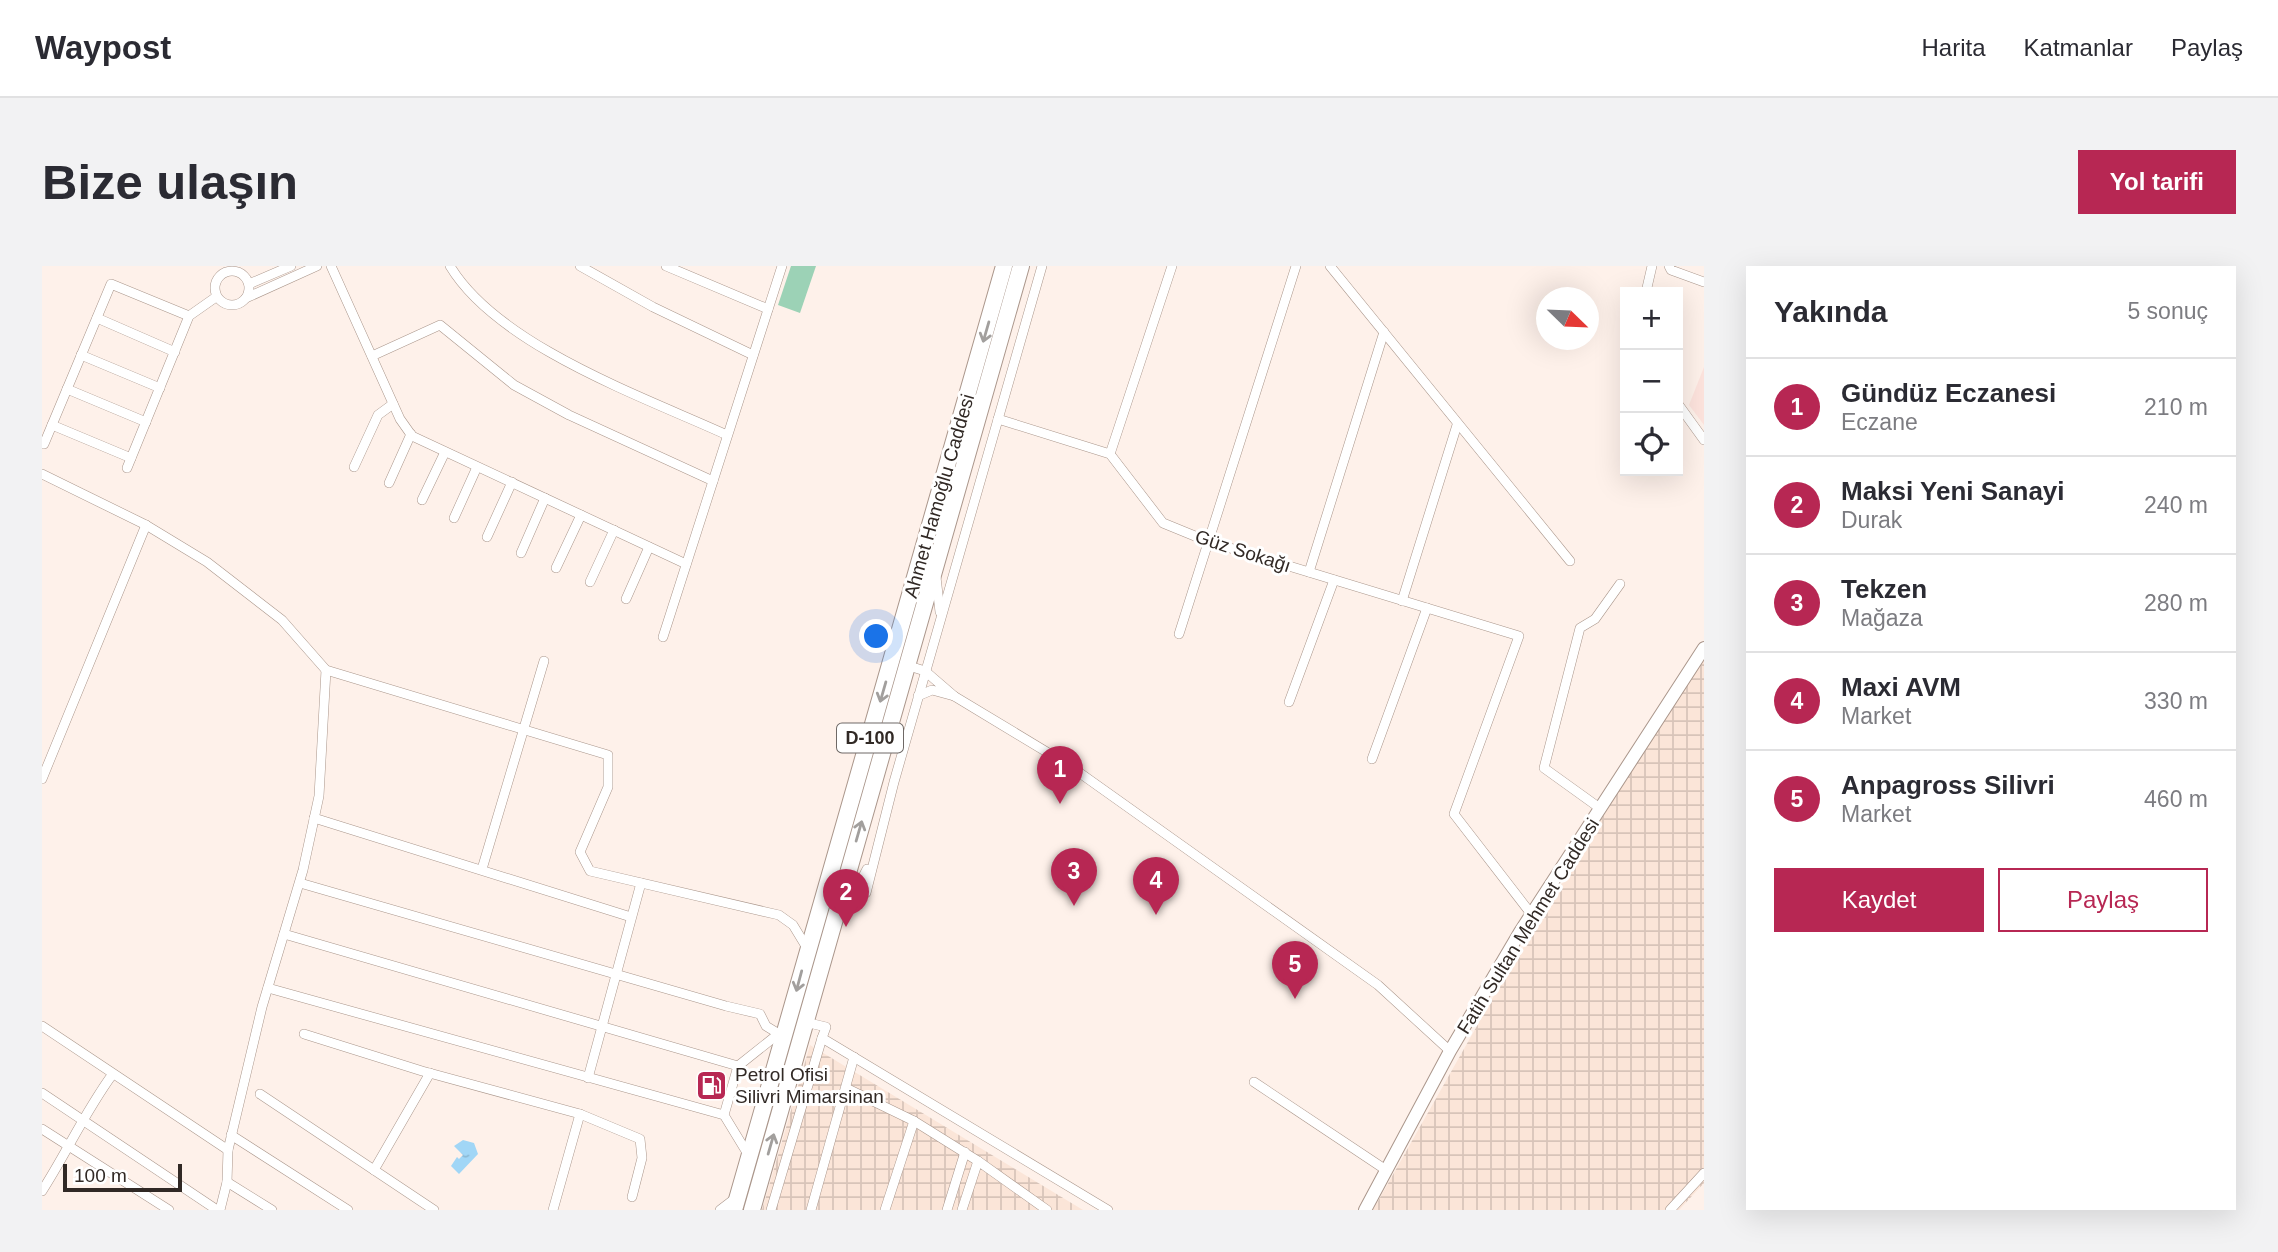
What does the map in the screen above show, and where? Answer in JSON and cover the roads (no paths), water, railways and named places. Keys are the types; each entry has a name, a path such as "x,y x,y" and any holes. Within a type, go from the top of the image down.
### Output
{"highway":[{"name":"Ahmet Hamoğlu Caddesi","path":"736,1203 782,1031 808,950 1004,266"},
{"name":"Ahmet Hamoğlu Caddesi","path":"752,1210 1021,266"}],"main road":[{"name":"Fatih Sultan Mehmet Caddesi","path":"1365,1210 1451,1051 1532,915 1704,648"}],"street":[{"path":"249,284 291,266"},
{"path":"246,298 249,284 243,274 234,268 217,278 214,285 216,297 227,304 239,303 317,266"},
{"path":"331,266 393,404 411,434 686,564"},
{"path":"450,266 483,304 532,341 572,365 727,435"},
{"path":"580,266 653,307 752,355"},
{"path":"666,266 768,309"},
{"path":"663,637 782,266"},
{"path":"866,893 940,617 1042,266"},
{"path":"998,419 1110,454 1172,266"},
{"path":"1179,634 1296,266"},
{"path":"1330,266 1570,561"},
{"path":"1647,287 1651,266"},
{"path":"1669,266 1671,270 1704,282"},
{"path":"44,444 111,284 190,316"},
{"path":"52,425 129,463 190,316 216,297"},
{"path":"97,318 175,352"},
{"path":"372,356 440,325 514,385 569,415 713,481"},
{"path":"1309,572 1384,332"},
{"path":"81,355 160,388"},
{"path":"67,389 146,422"},
{"path":"354,467 378,415 393,404"},
{"path":"1683,411 1704,440"},
{"path":"1402,601 1457,425"},
{"path":"389,483 411,434"},
{"path":"422,500 445,452"},
{"name":"Güz Sokağı","path":"1110,454 1163,523 1207,541 1519,636 1454,814 1532,915"},
{"path":"454,518 477,467"},
{"path":"42,474 146,525 207,562 282,620 326,670 608,755 608,787 580,852 590,871 779,915 793,925 808,950"},
{"path":"487,537 512,482"},
{"path":"521,553 545,498"},
{"path":"556,568 581,515"},
{"path":"42,779 146,525"},
{"path":"590,582 614,530"},
{"path":"626,599 649,547"},
{"path":"935,571 940,617"},
{"path":"1289,702 1334,580"},
{"path":"1601,809 1544,768 1580,628 1595,619 1620,584"},
{"path":"1372,759 1427,608"},
{"path":"482,869 544,661"},
{"path":"909,666 925,671 954,696 1070,766 1378,985 1451,1051"},
{"path":"42,1093 218,1210 227,1182 231,1135 268,988 300,883 319,796 326,670"},
{"path":"918,696 932,690 954,696"},
{"path":"314,818 631,917"},
{"path":"835,916 864,877 879,837"},
{"path":"300,883 760,1014 766,1026 782,1031"},
{"path":"588,1078 641,883"},
{"path":"284,934 738,1066"},
{"path":"268,988 723,1115 749,1156"},
{"path":"771,1210 826,1027 805,1022"},
{"path":"42,1026 228,1150"},
{"path":"723,1115 738,1066 782,1031"},
{"path":"304,1034 430,1073 580,1114 640,1139 642,1158 632,1196"},
{"path":"822,1038 1108,1210"},
{"path":"811,1210 854,1057"},
{"path":"374,1170 430,1073"},
{"path":"42,1191 69,1147 81,1119 112,1075"},
{"path":"1254,1082 1386,1170"},
{"path":"846,1088 914,1121 978,1161 1036,1207 1047,1210"},
{"path":"260,1094 433,1210"},
{"path":"553,1210 580,1114"},
{"path":"885,1210 914,1121"},
{"path":"42,1129 169,1210"},
{"path":"231,1135 348,1210"},
{"path":"947,1210 965,1152"},
{"path":"962,1210 978,1161"},
{"path":"1670,1210 1704,1173"},
{"path":"227,1182 272,1210"},
{"path":"720,1210 736,1203"}],"water":[{"path":"463,1140 474,1143 478,1154 459,1174 451,1166 457,1157 459,1159 463,1155 454,1146"}],"place":[{"name":"Gündüz Eczanesi","path":"1060,804"},
{"name":"Tekzen","path":"1074,906"},
{"name":"Maxi AVM","path":"1156,915"},
{"name":"Maksi Yeni Sanayi","path":"846,927"},
{"name":"Anpagross Silivri","path":"1295,999"},
{"name":"Petrol Ofisi Silivri Mimarsinan","path":"712,1085"}]}
